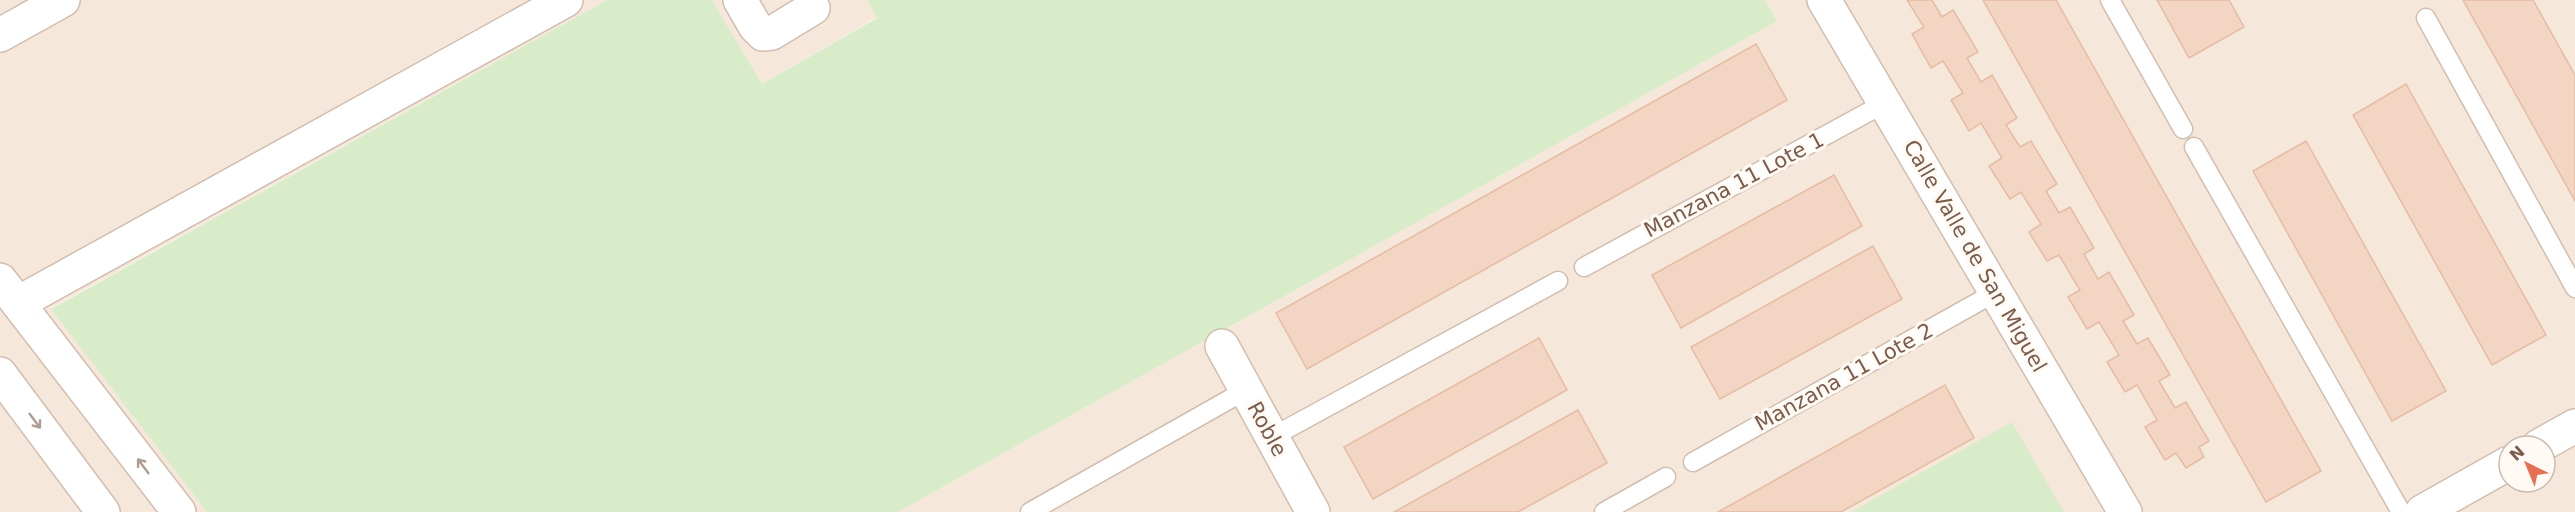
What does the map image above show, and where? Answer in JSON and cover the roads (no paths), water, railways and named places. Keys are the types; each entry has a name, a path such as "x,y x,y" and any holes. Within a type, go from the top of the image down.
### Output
{"street":[{"path":"0,35 63,0"},
{"path":"179,512 9,291 566,0"},
{"path":"740,0 755,26 763,34 772,33 813,8"},
{"name":"Calle Valle de San Miguel","path":"1824,0 2125,512"},
{"name":"Roble","path":"1222,346 1313,512"},
{"path":"0,374 103,512"},
{"path":"2557,436 2575,426"},
{"path":"2422,512 2497,470"}],"lane":[{"path":"2110,0 2184,129"},
{"path":"2426,18 2575,288"},
{"name":"Manzana 11 Lote 1","path":"1584,267 1885,103"},
{"path":"2194,147 2401,512"},
{"path":"1272,437 1558,281"},
{"name":"Manzana 11 Lote 2","path":"1693,462 1996,292"},
{"path":"1029,512 1246,390"},
{"path":"1604,512 1666,477"}]}
